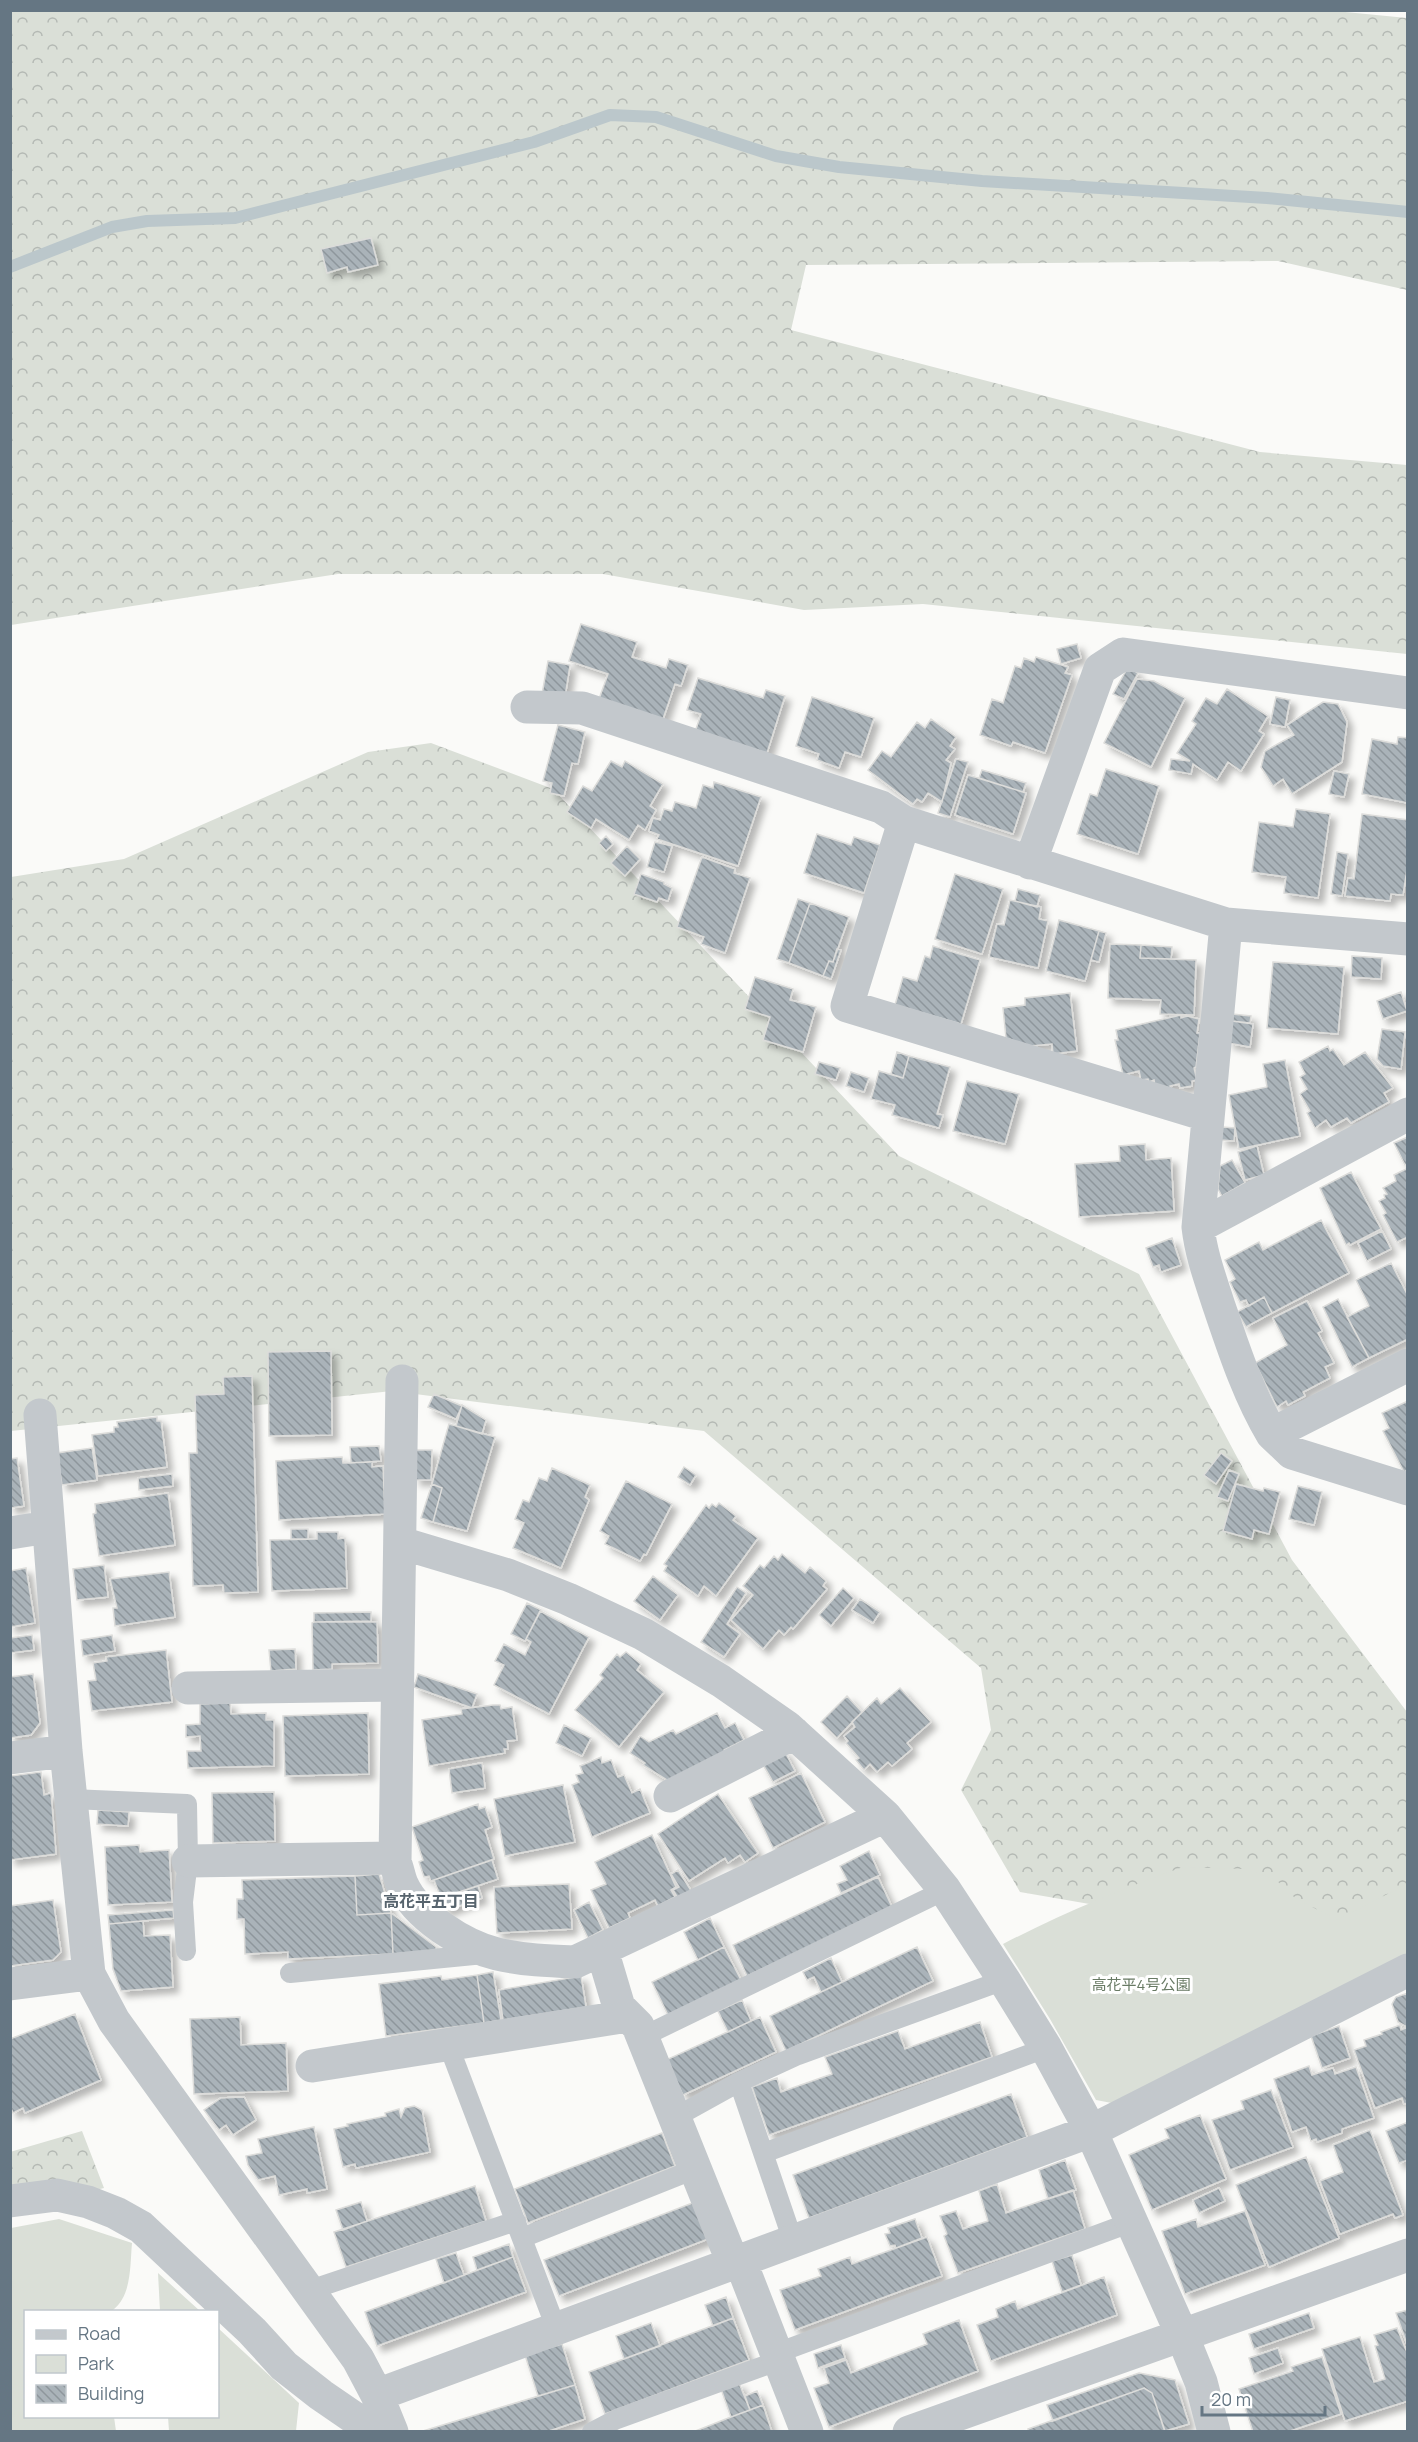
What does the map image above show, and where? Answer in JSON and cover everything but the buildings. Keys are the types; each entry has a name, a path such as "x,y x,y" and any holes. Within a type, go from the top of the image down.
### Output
{"street":[{"path":"1030,863 1100,669 1124,654 1407,693"},
{"path":"527,707 582,708 881,807 904,822 1226,924 1407,939"},
{"path":"904,822 847,1006 1206,1114"},
{"path":"1226,924 1206,1114 1198,1227 1200,1248 1231,1342 1261,1416 1272,1434 1292,1453 1407,1490"},
{"path":"1198,1227 1407,1114"},
{"path":"1272,1434 1407,1365"},
{"path":"402,1381 395,1858 403,1885 414,1903 427,1915 466,1941 495,1953 543,1961 575,1962 885,1816"},
{"path":"40,1415 66,1751 89,1974 114,2021 358,2359 377,2395 392,2432"},
{"path":"10,1533 48,1527"},
{"path":"401,1543 508,1575 568,1599 643,1634 721,1681 794,1733 885,1816 945,1890 1004,1980 1046,2048 1091,2131 1182,2335 1201,2382 1215,2432"},
{"path":"188,1688 398,1685"},
{"path":"670,1797 794,1733"},
{"path":"10,1758 66,1751"},
{"path":"188,1861 395,1858"},
{"path":"602,1950 619,2007 635,2027 694,2169 778,2357 807,2432"},
{"path":"377,2395 1091,2131 1407,1970"},
{"path":"10,1984 89,1974"},
{"path":"312,2066 448,2044 635,2027"},
{"path":"10,2201 57,2195 88,2202 141,2227 252,2331 284,2367 375,2432"},
{"path":"909,2432 1407,2255"}],"lane":[{"path":"71,1799 187,1804 188,1861 183,1902 186,1951"},
{"path":"635,2027 945,1890"},
{"path":"290,1973 495,1953"},
{"path":"674,2118 739,2082 798,2055 1004,1980"},
{"path":"448,2044 556,2328"},
{"path":"764,2153 1046,2048"},
{"path":"739,2082 793,2241"},
{"path":"307,2291 519,2230 694,2169"},
{"path":"592,2432 616,2419 1132,2222"}],"green space":[{"path":"1325,10 1407,18 1407,290 1278,261 806,265 791,330 1260,452 1407,465 1407,654 923,604 804,610 603,574 338,574 11,625 11,11"},
{"path":"431,743 553,789 899,1156 1139,1274 1292,1560 1407,1712 1407,1926 1217,1926 1020,1892 961,1790 991,1730 981,1668 704,1431 392,1391 11,1431 11,877 124,859 368,752"},
{"name":"高花平4号公園","path":"1183,1867 1246,1869 1276,1880 1295,1898 1337,1920 1407,1884 1407,1956 1117,2104 1096,2100 1050,2019 1003,1944 1092,1902"},
{"path":"82,2131 104,2188 11,2211 10,2152"},
{"path":"59,2219 132,2243 127,2288 119,2304 113,2310 24,2310 24,2418 114,2418 116,2431 11,2431 11,2228"},
{"path":"158,2273 199,2310 160,2310"},
{"path":"219,2329 299,2403 296,2431 169,2431 168,2418 219,2418"}],"waterway":[{"path":"10,267 112,227 147,221 235,218 534,142 610,115 656,117 776,156 839,167 982,181 1267,198 1408,212"}],"district":[{"name":"高花平五丁目","path":"431,1901"}]}
